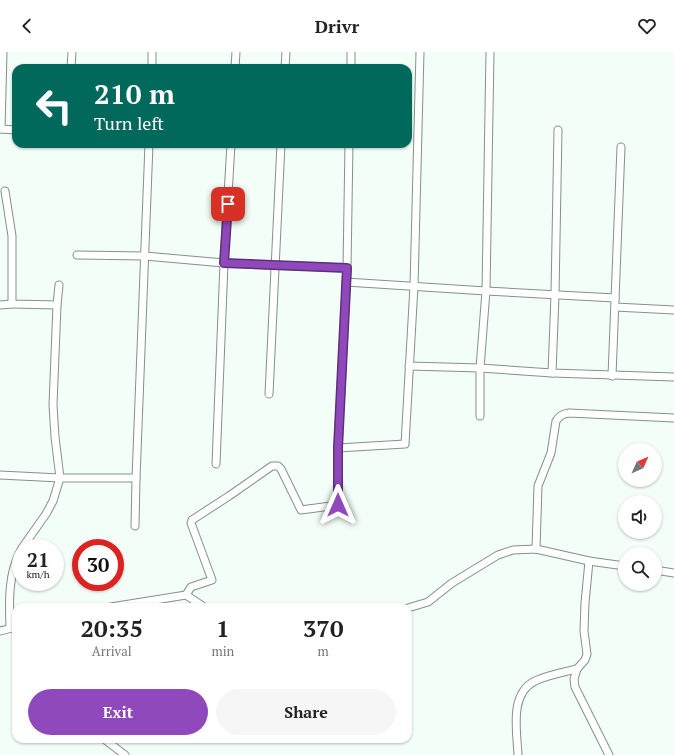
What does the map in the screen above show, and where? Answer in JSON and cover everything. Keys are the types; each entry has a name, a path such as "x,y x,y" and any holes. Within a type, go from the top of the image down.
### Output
{"street":[{"path":"3,52 1,129 12,130"},
{"path":"71,64 72,52"},
{"path":"152,52 152,64"},
{"path":"235,64 236,52"},
{"path":"285,64 286,52"},
{"path":"351,52 351,64"},
{"path":"338,448 405,444 414,286 420,52"},
{"path":"480,416 480,368 486,291 490,52"},
{"path":"552,373 558,130"},
{"path":"612,376 621,147"},
{"path":"135,526 149,148"},
{"path":"216,464 224,263 231,148"},
{"path":"269,394 281,148"},
{"path":"186,595 191,587 212,580 191,522 194,518 275,465 281,469 301,510 338,505 338,448 347,268 349,148"},
{"path":"5,191 12,236 12,304"},
{"path":"77,255 144,256 224,263 347,268"},
{"path":"346,282 615,298"},
{"path":"28,539 53,501 60,478 53,405 59,285"},
{"path":"0,305 57,305"},
{"path":"615,307 674,310"},
{"path":"409,366 480,368 612,376 674,377"},
{"path":"536,549 538,486 551,453 556,420 558,417 569,413 674,418"},
{"path":"0,475 60,478 136,478"},
{"path":"412,607 428,602 452,583 498,555 513,550 536,549 589,561 618,565"},
{"path":"589,561 584,631 587,654 585,660 577,669 574,679 575,687 609,755"},
{"path":"662,571 674,573"},
{"path":"12,581 9,596 12,620"},
{"path":"136,603 186,595 198,603"},
{"path":"0,631 12,628"},
{"path":"518,755 517,710 519,699 523,690 537,680 577,669"},
{"path":"109,743 125,755"}],"route":[{"path":"228,204 224,263 347,268 338,448 338,505"}]}
